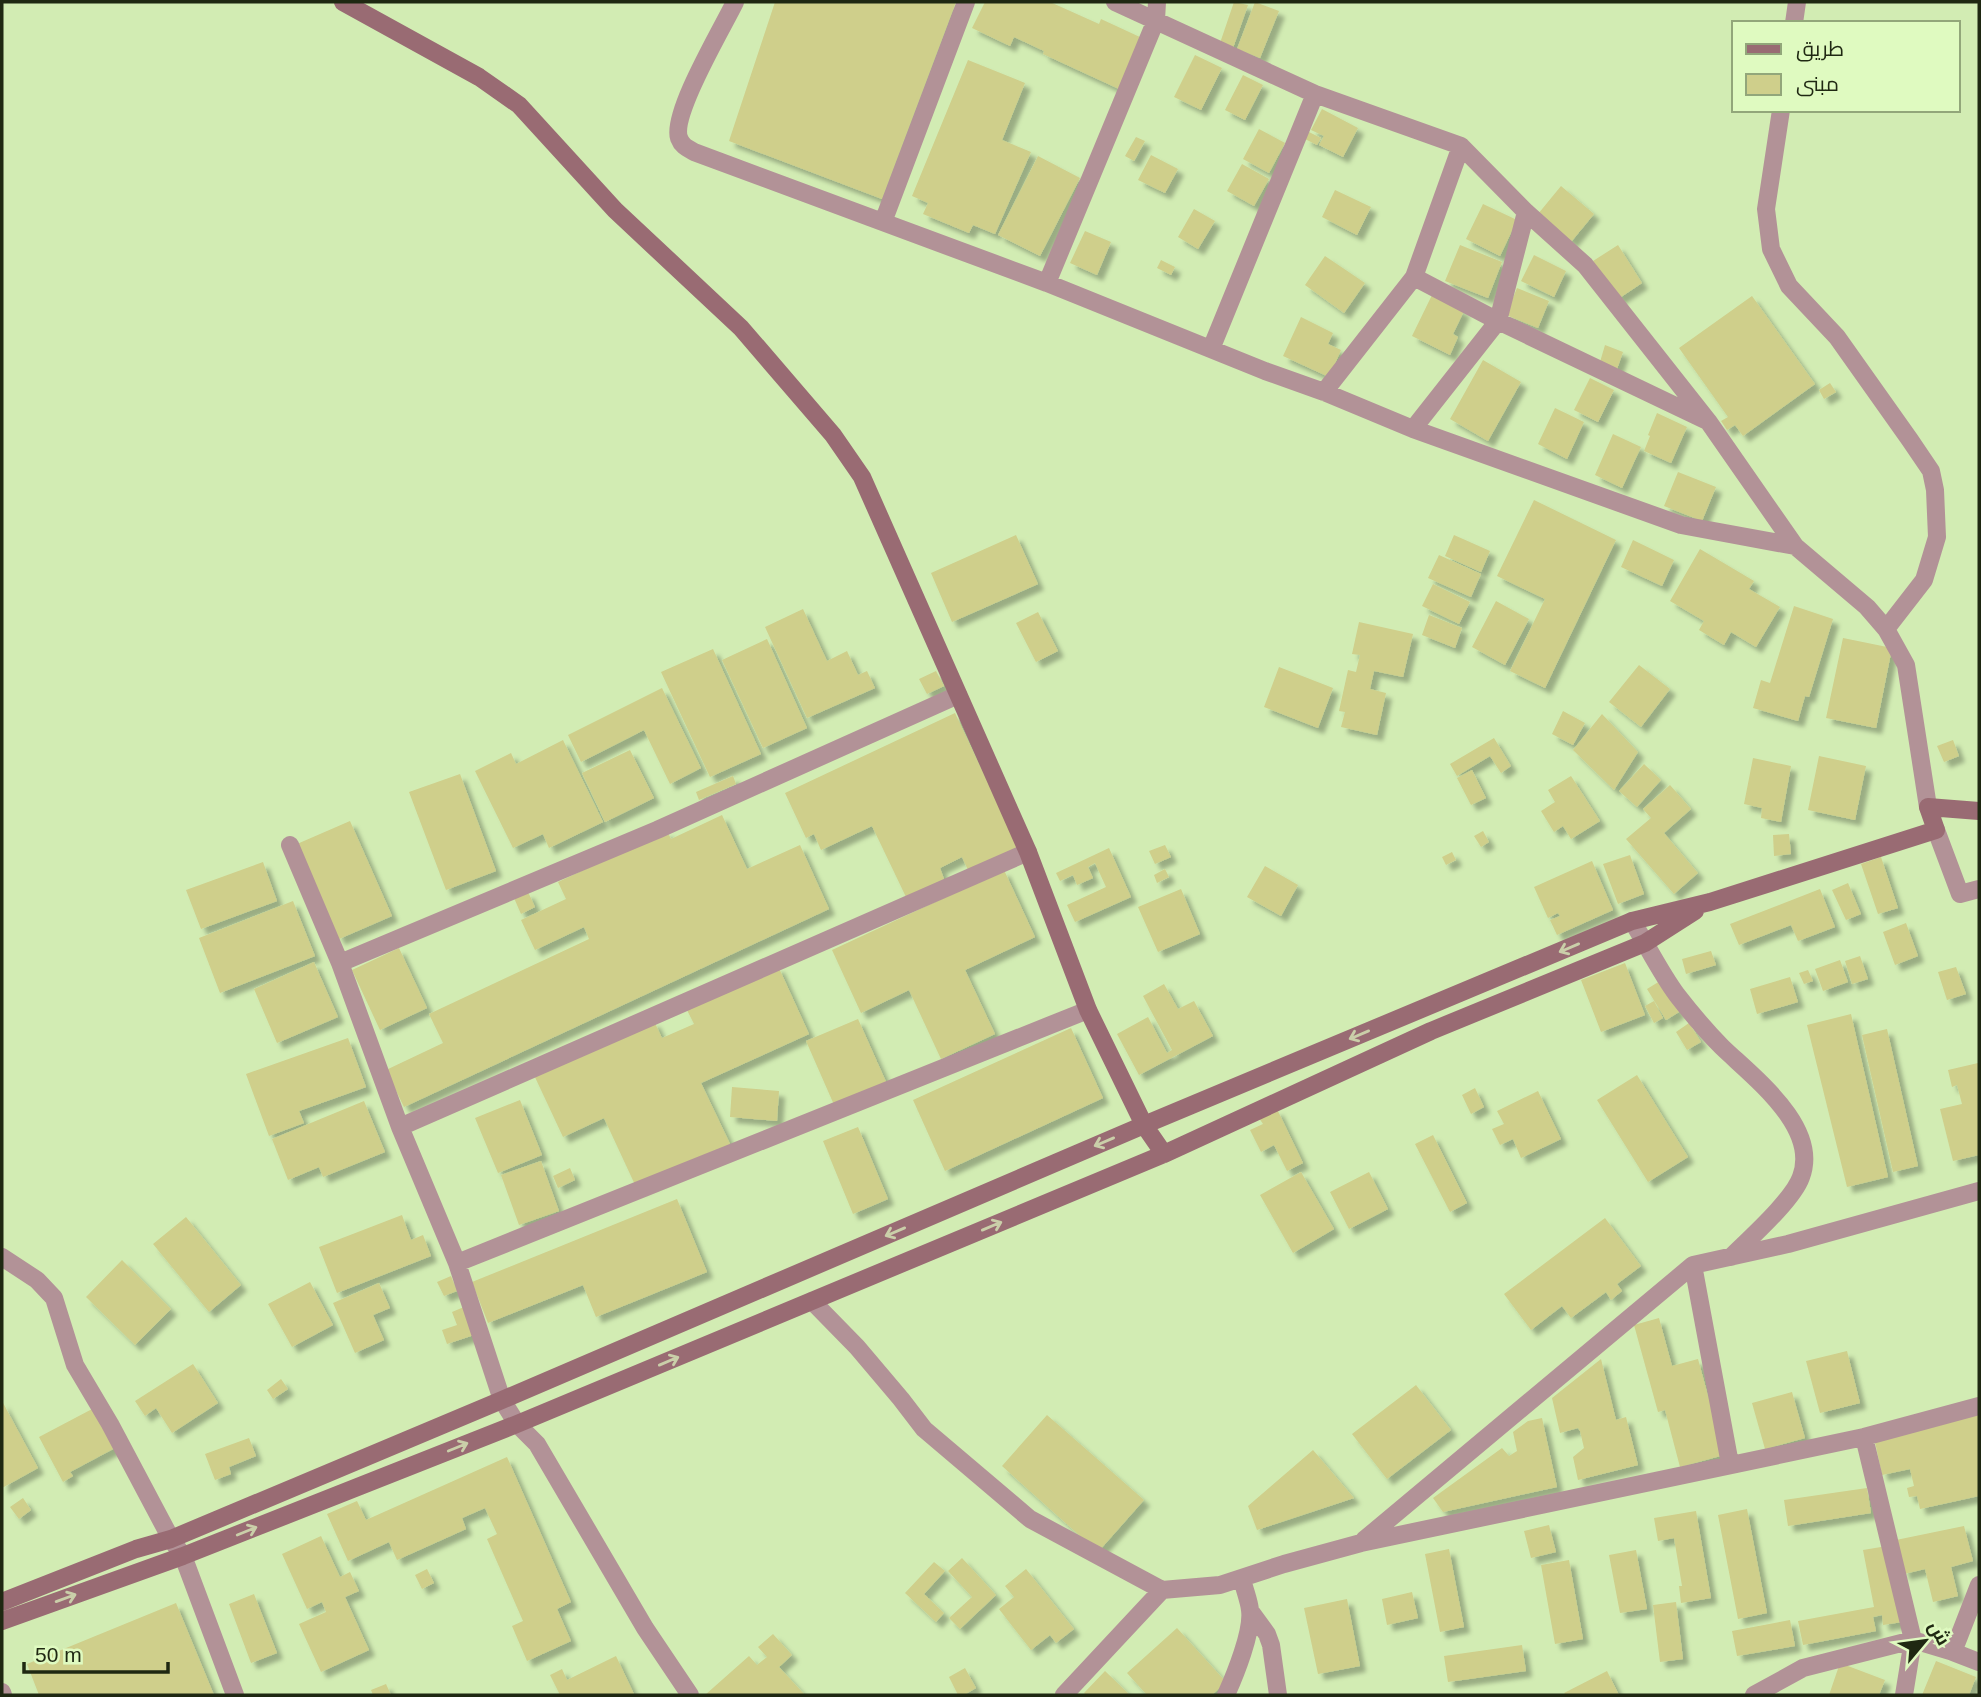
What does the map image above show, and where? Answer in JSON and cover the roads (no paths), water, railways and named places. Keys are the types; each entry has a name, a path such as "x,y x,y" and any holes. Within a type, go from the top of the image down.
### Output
{"main road":[{"path":"343,2 479,76 519,105 615,209 741,328 833,435 862,477 1028,852 1088,1010 1144,1125 1164,1154"},
{"path":"2,1602 136,1549 171,1538 502,1400 1144,1125 1632,921 1710,902 1936,830 1928,807 1979,811"},
{"path":"2,1621 183,1556 517,1424 1164,1154 1431,1031 1645,943 1710,902"},
{"path":"1420,1010 1431,1031"},
{"path":"794,1275 811,1301"}],"street":[{"path":"735,2 680,114 678,136 685,147 694,152 1047,283 1413,429 1681,525 1795,546"},
{"path":"883,222 966,2"},
{"path":"1115,2 1315,94 1461,146 1526,212 1585,265 1708,421 1795,546 1867,607 1886,629 1906,665 1928,807"},
{"path":"1047,283 1156,20 1157,2"},
{"path":"1794,21 1797,2"},
{"path":"1211,349 1315,94"},
{"path":"1781,112 1766,209 1771,248 1788,286 1837,337 1910,440 1931,471 1935,490 1937,537 1924,580 1886,629"},
{"path":"1324,392 1414,277 1461,146"},
{"path":"1413,429 1498,321 1526,212"},
{"path":"1414,277 1498,321 1708,421"},
{"path":"340,963 657,830 958,695"},
{"path":"1936,830 1960,894 1979,889"},
{"path":"290,845 340,963 400,1127 457,1263 502,1400 517,1424 537,1444 646,1628 690,1695"},
{"path":"400,1127 1028,852"},
{"path":"1632,921 1675,993 1720,1044 1773,1095 1793,1122 1801,1142 1804,1158 1801,1178 1786,1201 1731,1257"},
{"path":"457,1263 1088,1010"},
{"path":"1361,1543 1693,1265 1788,1244 1979,1191"},
{"path":"2,1257 37,1280 54,1298 75,1365 183,1556 235,1695"},
{"path":"1693,1265 1730,1464"},
{"path":"811,1301 857,1347 924,1429 1030,1519 1162,1590 1220,1585 1361,1543 1864,1437 1979,1406"},
{"path":"1864,1437 1913,1640 1904,1695"},
{"path":"1242,1578 1251,1612 1267,1634 1271,1645 1278,1695"},
{"path":"1954,1651 1979,1585"},
{"path":"1064,1695 1162,1590"},
{"path":"1226,1695 1249,1629 1251,1612"},
{"path":"1754,1695 1803,1668 1913,1640 1954,1651 1979,1662"}]}
